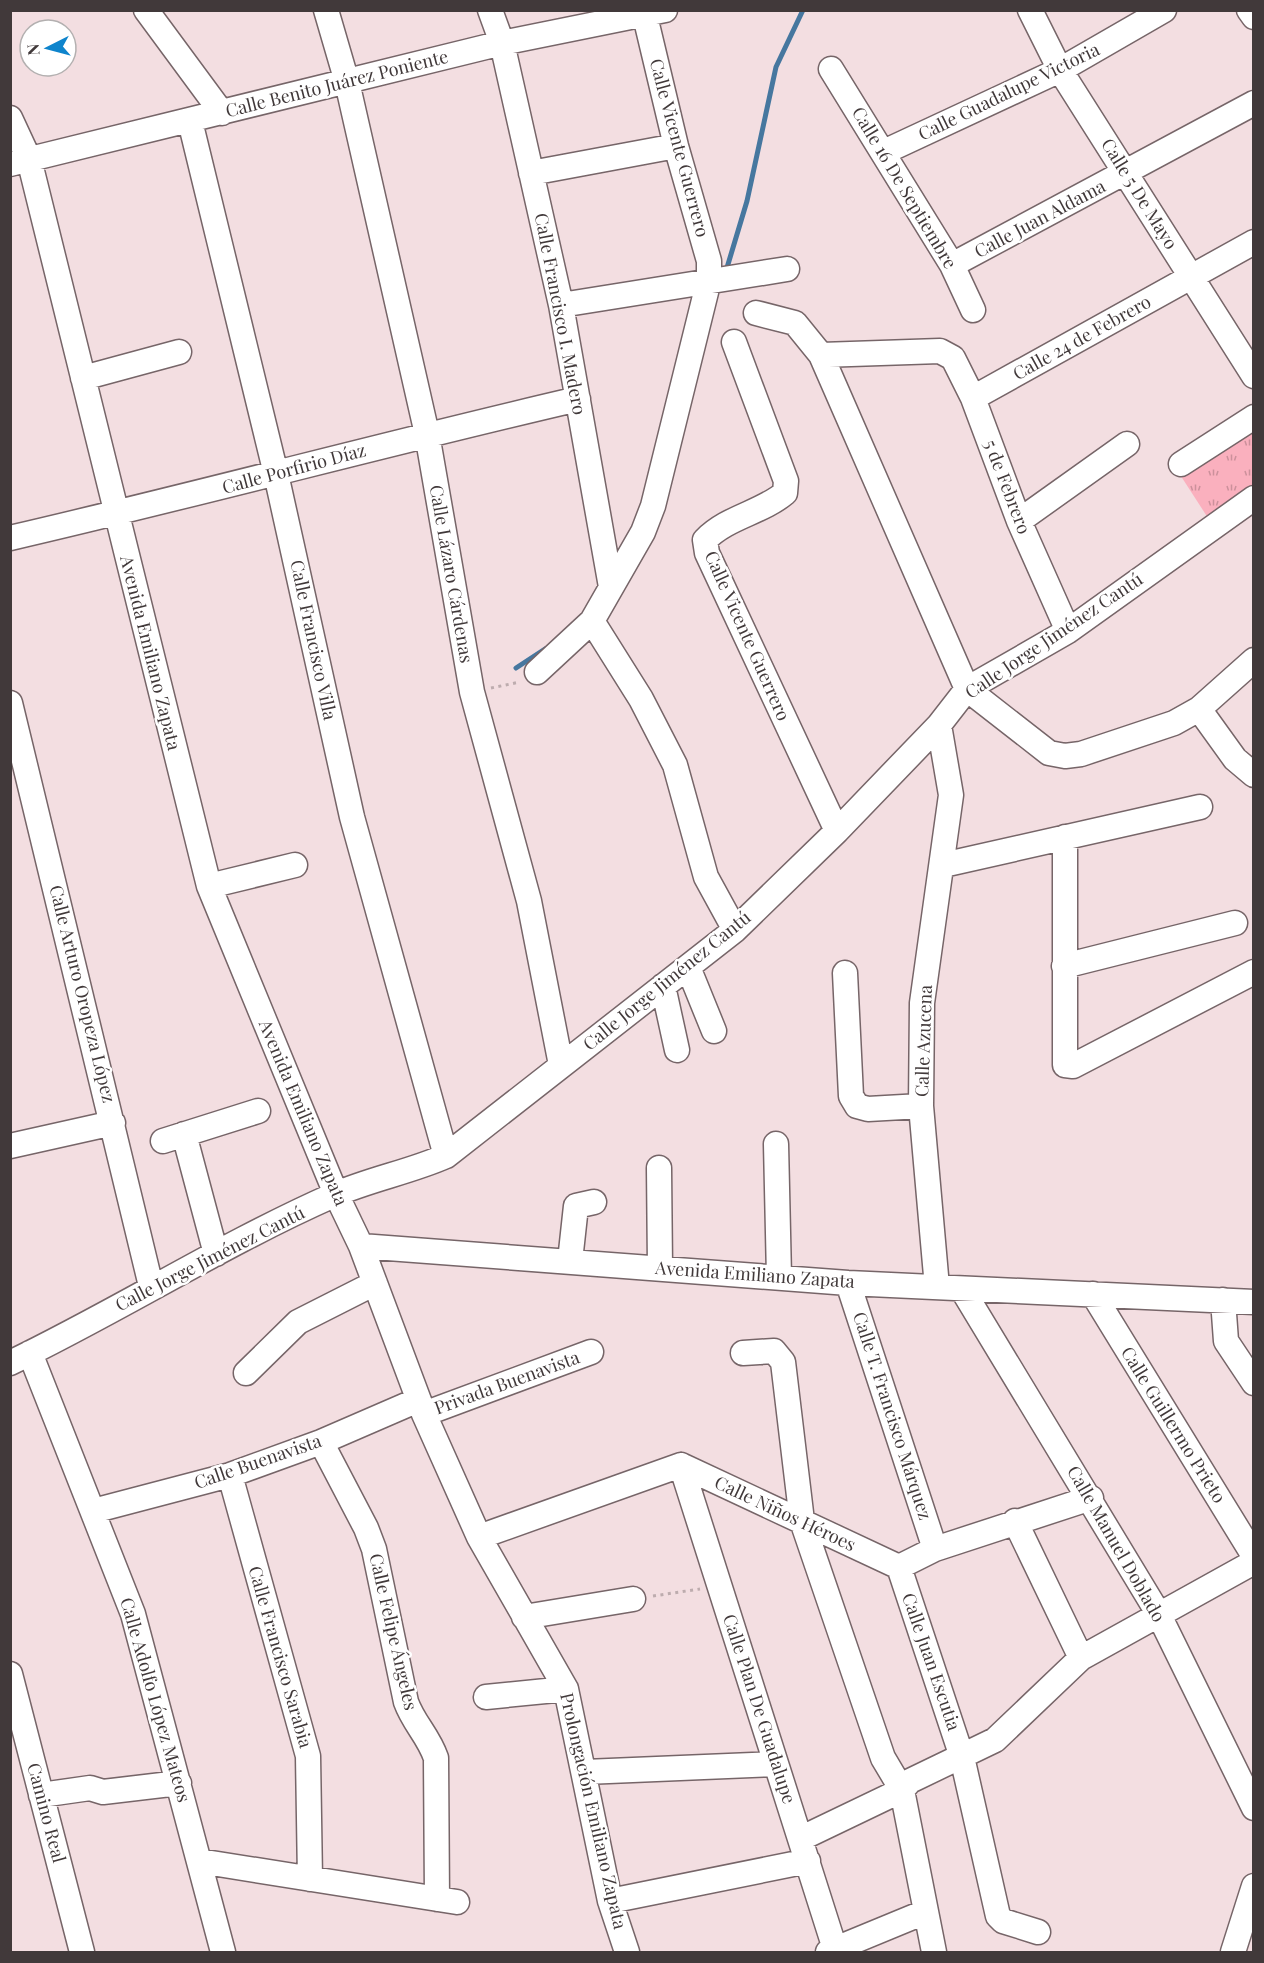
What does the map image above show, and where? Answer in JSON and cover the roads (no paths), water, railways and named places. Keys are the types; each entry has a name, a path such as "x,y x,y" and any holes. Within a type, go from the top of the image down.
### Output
{"street":[{"path":"146,10 222,112"},
{"name":"Calle Lázaro Cárdenas","path":"326,10 348,82 427,434 472,692 528,901 561,1065"},
{"path":"490,10 502,43"},
{"name":"Calle 5 De Mayo","path":"1030,10 1060,70 1254,375"},
{"name":"Calle Guadalupe Victoria","path":"884,152 1060,70 1164,10"},
{"path":"1249,10 1254,17"},
{"name":"Calle Benito Juárez Poniente","path":"20,161 502,43 655,13"},
{"name":"Calle Vicente Guerrero","path":"537,672 594,623 611,587 643,532 653,506 709,280 709,261 676,146 655,13"},
{"name":"Calle Francisco I. Madero","path":"502,43 561,305 611,587"},
{"name":"Calle 16 De Septiembre","path":"831,69 952,265 973,310"},
{"name":"Calle Juan Aldama","path":"952,265 1254,103"},
{"name":"Avenida Emiliano Zapata","path":"10,118 20,161 83,378 209,886 336,1194 361,1246 848,1283 1254,1302"},
{"name":"Calle Francisco Villa","path":"190,121 276,474 352,817 446,1156"},
{"path":"531,173 676,146"},
{"name":"Calle 24 de Febrero","path":"973,398 1254,242"},
{"path":"561,305 787,269"},
{"path":"756,313 795,323 821,355 967,689 1049,753 1065,756 1081,754 1174,723 1199,709 1254,660"},
{"name":"Calle Vicente Guerrero","path":"734,342 786,481 785,493 776,501 715,530 705,540 706,553 837,831"},
{"name":"5 de Febrero","path":"821,355 940,351 953,358 973,398 1018,521 1068,631"},
{"path":"83,378 179,352"},
{"name":"Calle Porfirio Díaz","path":"10,538 276,474 427,434 578,399"},
{"path":"1181,464 1254,417"},
{"path":"1018,521 1127,444"},
{"name":"Calle Jorge Jiménez Cantú","path":"20,1358 152,1286 336,1194 417,1169 446,1156 735,930 837,831 939,725 967,689 1068,631 1254,498"},
{"path":"594,623 641,699 675,765 706,877 735,930"},
{"path":"1199,709 1235,759 1254,775"},
{"name":"Calle Arturo Oropeza López","path":"12,717 114,1123 152,1286"},
{"name":"Calle Azucena","path":"937,1287 921,1106 922,1003 951,795 939,725"},
{"path":"943,865 1200,807"},
{"path":"1065,837 1063,1056 1065,1065 1072,1066 1254,972"},
{"path":"209,886 295,865"},
{"path":"1064,966 1235,923"},
{"path":"688,967 714,1031"},
{"path":"845,973 851,1096 857,1106 868,1109 921,1106"},
{"path":"663,986 677,1050"},
{"path":"216,1254 173,1137 258,1112"},
{"path":"10,1146 114,1123"},
{"path":"776,1144 779,1277"},
{"path":"659,1168 660,1268"},
{"path":"570,1261 576,1206 594,1202"},
{"name":"Prolongación Emiliano Zapata","path":"361,1246 421,1407 479,1537 566,1689 585,1772 610,1902 627,1953"},
{"path":"246,1373 298,1322 375,1283"},
{"name":"Calle T. Francisco Márquez","path":"848,1283 935,1549"},
{"name":"Calle Manuel Doblado","path":"962,1289 1091,1498 1158,1614 1254,1808"},
{"name":"Calle Guillermo Prieto","path":"1093,1294 1254,1556"},
{"path":"1222,1300 1226,1341 1254,1383"},
{"path":"743,1353 774,1351 783,1362 802,1521 883,1758 902,1790 934,1953"},
{"name":"Privada Buenavista","path":"421,1407 591,1352"},
{"name":"Calle Adolfo López Mateos","path":"20,1358 93,1511 133,1614 223,1953"},
{"name":"Calle Buenavista","path":"93,1511 230,1474 421,1407"},
{"name":"Calle Felipe Ángeles","path":"199,1861 447,1901 436,1758 429,1739 411,1716 406,1702 370,1538 321,1442"},
{"path":"479,1537 681,1465"},
{"name":"Calle Niños Héroes","path":"681,1465 899,1567"},
{"name":"Calle Plan De Guadalupe","path":"681,1465 775,1764 802,1838 833,1951"},
{"name":"Calle Francisco Sarabia","path":"230,1474 285,1677 305,1738 308,1756 310,1878"},
{"path":"899,1567 935,1549 1091,1498"},
{"path":"1015,1521 1081,1658"},
{"path":"802,1838 902,1790 910,1781 995,1740 1081,1658 1254,1562"},
{"name":"Calle Juan Escutia","path":"899,1567 962,1757 998,1916 1006,1923 1038,1932"},
{"path":"524,1617 633,1599"},
{"name":"Camino Real","path":"10,1674 82,1953"},
{"path":"486,1697 566,1689"},
{"path":"585,1772 775,1764"},
{"path":"41,1795 90,1788 103,1792 179,1784"},
{"path":"610,1902 808,1861"},
{"path":"1233,1953 1254,1886"},
{"path":"833,1951 925,1912"}],"waterway":[{"path":"726,271 747,201 776,67 803,10"},
{"path":"516,668 545,649"}]}
